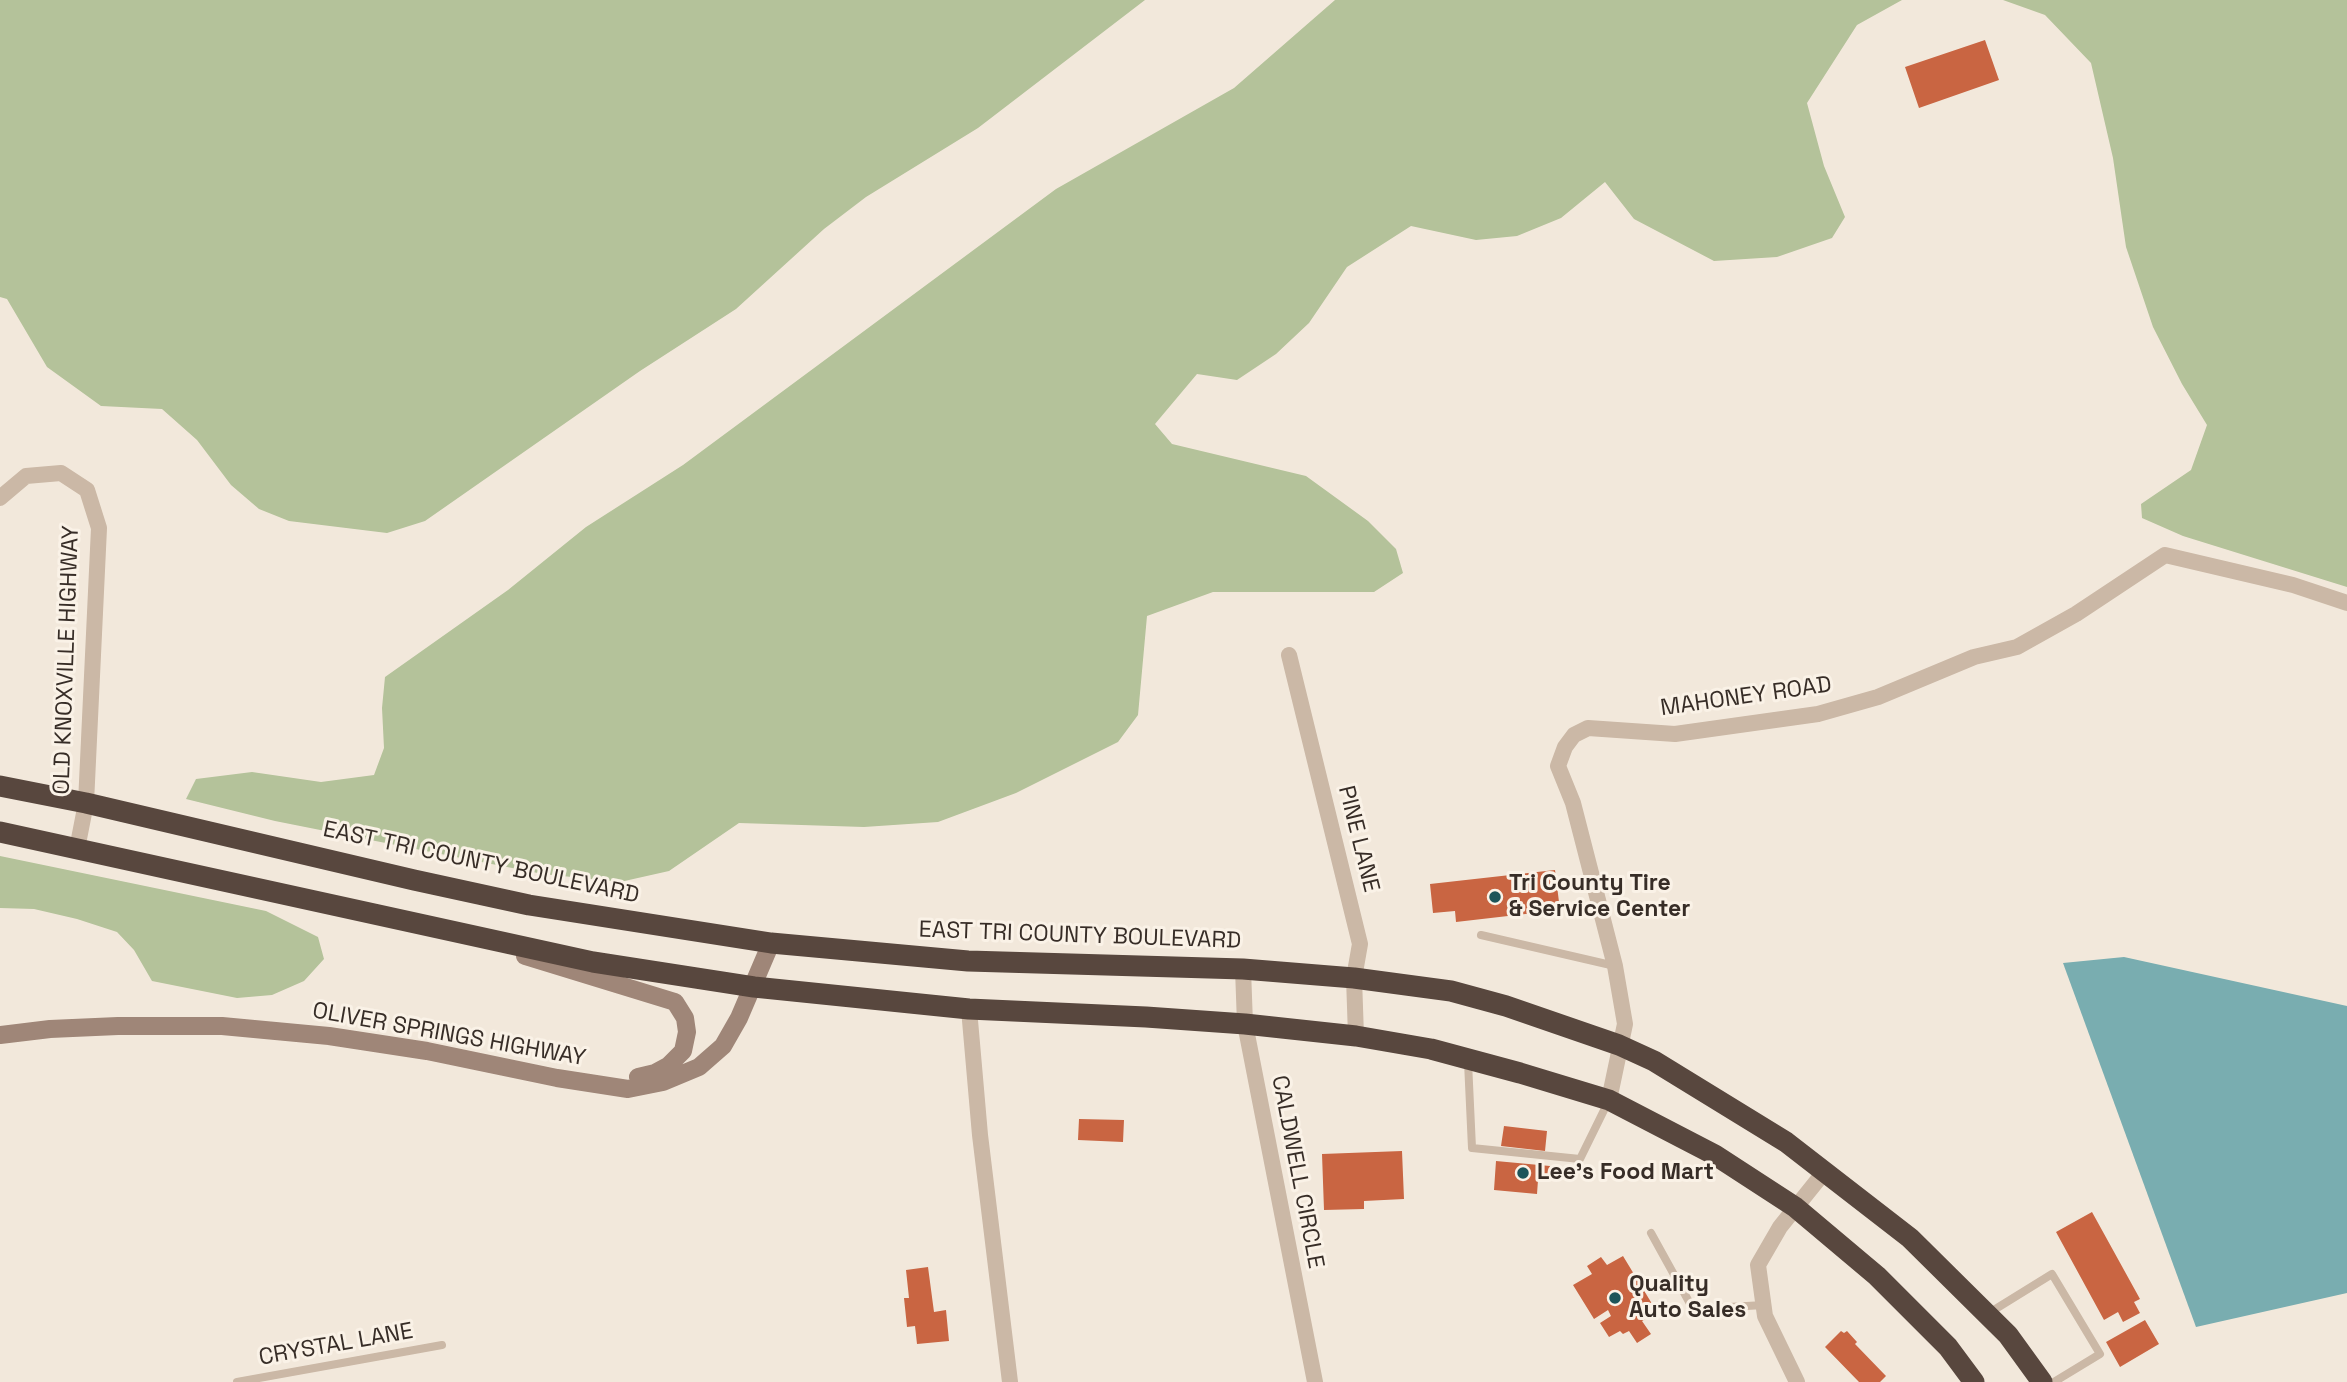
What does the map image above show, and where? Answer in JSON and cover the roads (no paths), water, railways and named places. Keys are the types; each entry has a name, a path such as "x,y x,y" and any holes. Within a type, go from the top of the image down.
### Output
{"highway":[{"name":"EAST TRI COUNTY BOULEVARD","path":"0,786 86,803 529,905 771,943 968,961 1243,969 1354,978 1462,994 1506,1006 1619,1045 1654,1061 1786,1142 1910,1238 2008,1335 2042,1382"},
{"path":"0,832 593,962 754,987 969,1009 1245,1024 1356,1036 1431,1049 1468,1059 1609,1100 1715,1155 1795,1207 1877,1276 1948,1347 1974,1382"}],"main road":[{"path":"435,928 675,1002 685,1018 687,1032 683,1051 668,1066 654,1073 638,1077 557,1078"},
{"name":"OLIVER SPRINGS HIGHWAY","path":"0,1035 50,1029 222,1026 329,1036 428,1051 557,1078 628,1088 663,1082 699,1067 723,1046 740,1018 771,943"}],"street":[{"name":"OLD KNOXVILLE HIGHWAY","path":"0,498 26,476 61,473 87,490 99,528 86,803 77,849"},
{"name":"MAHONEY ROAD","path":"1609,1100 1625,1024 1615,966 1573,803 1558,766 1565,747 1574,735 1588,728 1675,734 1818,715 1878,697 1974,657 2017,647 2076,614 2165,555 2293,584 2347,603"},
{"name":"PINE LANE","path":"1289,655 1360,944 1354,978 1356,1036"},
{"name":"CALDWELL CIRCLE","path":"1243,969 1245,1024 1315,1382"},
{"path":"969,1009 980,1135 1010,1382"},
{"path":"1797,1382 1765,1316 1758,1265 1780,1227 1825,1171"}],"lane":[{"path":"1481,935 1615,966"},
{"path":"1468,1059 1472,1148 1580,1159 1609,1100"},
{"path":"1651,1233 1693,1309 1763,1306"},
{"path":"1987,1314 2052,1274 2100,1354 2054,1382"},
{"name":"CRYSTAL LANE","path":"237,1382 442,1345"}],"water":[{"path":"2124,957 2347,1006 2347,1293 2196,1327 2063,963"}],"place":[{"name":"Tri County Tire & Service Center","path":"1495,897"},
{"name":"Lee's Food Mart","path":"1523,1173"},
{"name":"Quality Auto Sales","path":"1615,1298"}]}
